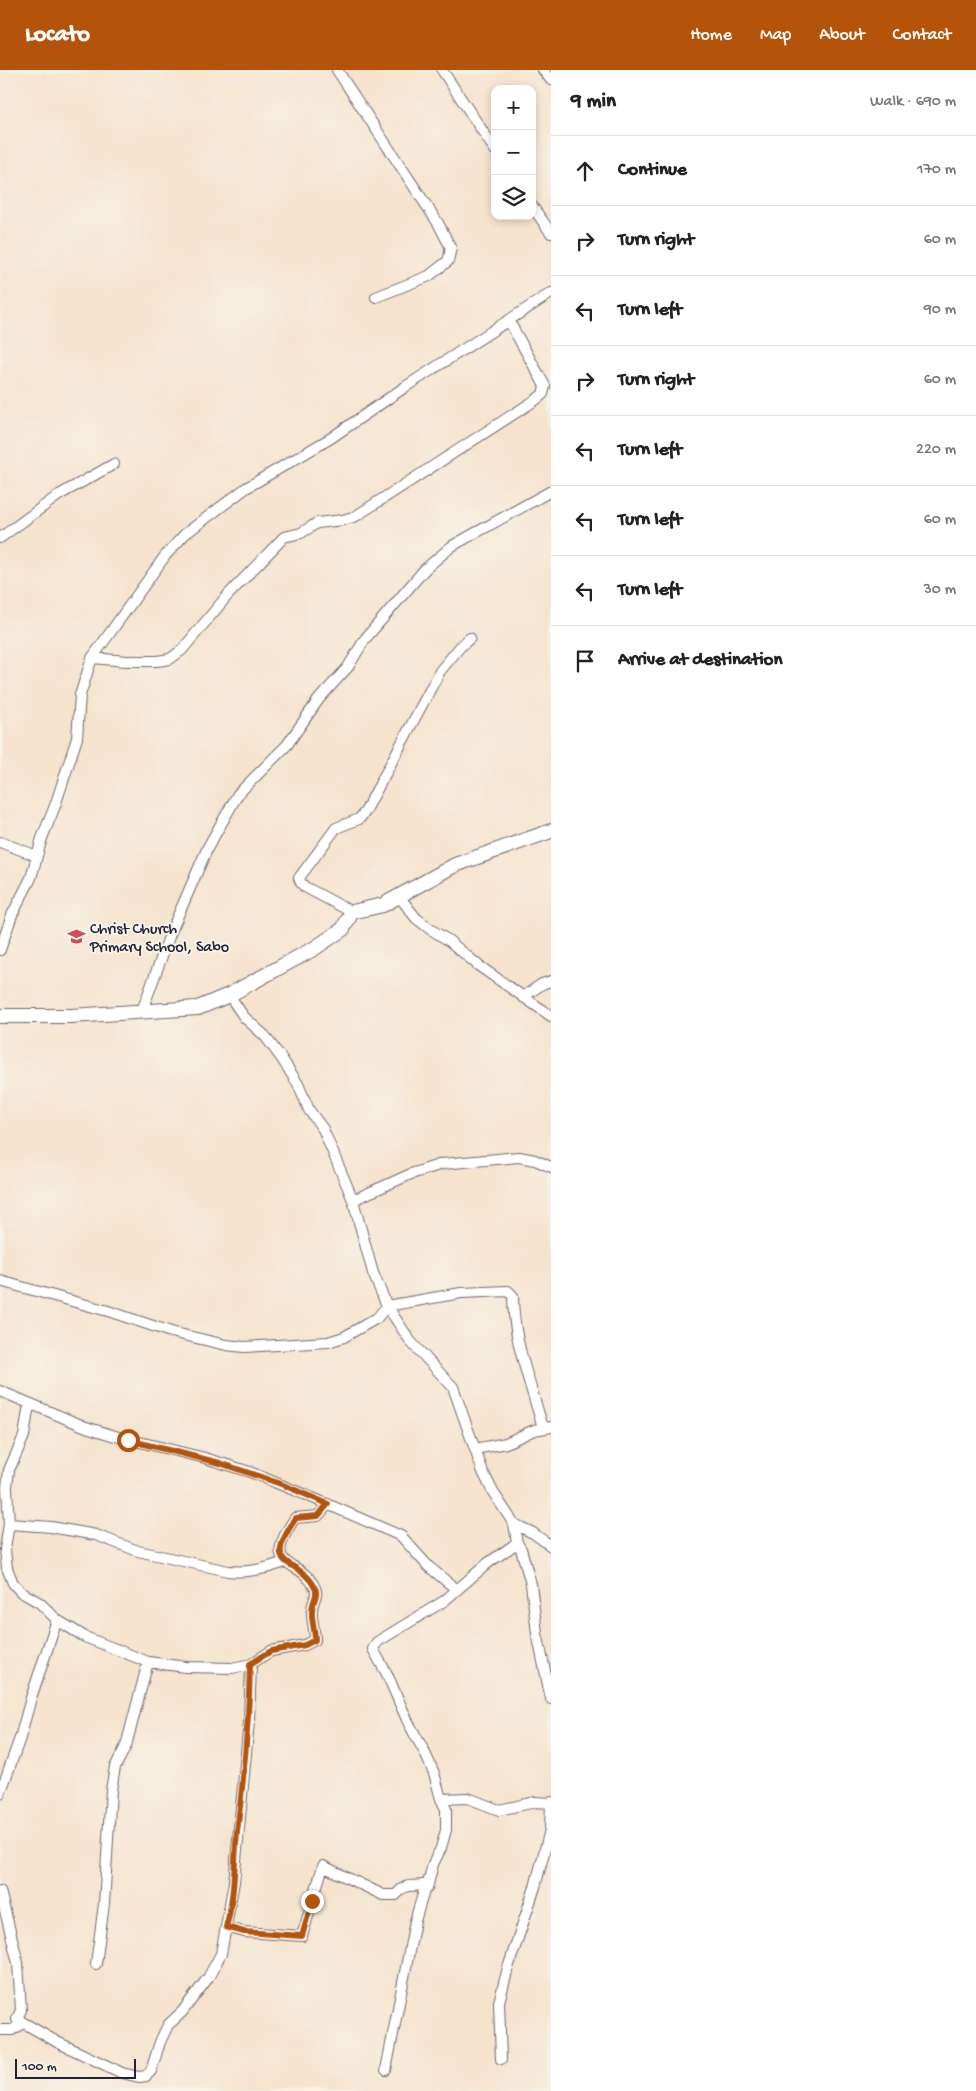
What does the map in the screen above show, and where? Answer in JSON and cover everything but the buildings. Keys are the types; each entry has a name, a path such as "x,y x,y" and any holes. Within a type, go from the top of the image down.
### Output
{"street":[{"path":"337,70 438,223 451,248 448,260 429,276 376,297"},
{"path":"442,70 491,144"},
{"path":"543,70 551,80"},
{"path":"536,212 551,233"},
{"path":"0,950 12,915 31,878 42,838 56,806 77,738 80,695 92,658 166,556 185,534 246,488 330,438 551,293"},
{"path":"92,658 127,661 170,659 182,650 232,589 284,537 300,533 317,522 343,520 356,516 538,399 543,394 545,386 509,321"},
{"path":"0,538 59,495 114,464"},
{"path":"142,1011 170,934 204,856 238,794 287,745 319,699 348,667 365,639 425,569 452,546 551,490"},
{"path":"470,638 460,646 440,671 365,812 359,819 336,828 299,878 301,883 352,912 383,905 455,865 551,831"},
{"path":"0,842 37,856"},
{"path":"398,895 416,918 448,940 479,966 551,1016"},
{"path":"0,1016 71,1016 198,1008 229,996 315,948 344,929 352,912"},
{"path":"523,997 542,984 551,981"},
{"path":"229,996 244,1017 272,1044 288,1067 309,1110 323,1129 353,1200 373,1273 387,1306 411,1342 453,1387 483,1472 493,1492 514,1524 531,1584 537,1633 550,1680 551,1700"},
{"path":"353,1200 412,1174 442,1164 519,1157 535,1160 551,1167"},
{"path":"0,1281 100,1309 171,1332 208,1341 244,1346 328,1342 344,1338 377,1318 387,1306 461,1293 502,1291 511,1293 513,1296 513,1317 519,1348 547,1427 506,1443 475,1449"},
{"path":"0,1391 29,1404 115,1436 205,1458 250,1472 328,1504 401,1536 428,1566 457,1590"},
{"path":"29,1404 24,1436 9,1470 7,1486 9,1524 5,1549 6,1568 13,1584 21,1592 40,1603 57,1620 85,1637 148,1662 186,1667 232,1668 250,1664 271,1651 305,1645 315,1640 312,1607 316,1591 309,1577 285,1562 281,1556 289,1528 296,1518 318,1516 328,1504"},
{"path":"9,1524 58,1528 96,1534 138,1552 228,1571 242,1572 264,1569 285,1562"},
{"path":"514,1524 533,1533 551,1546"},
{"path":"386,2070 415,1921 446,1830 446,1809 440,1799 431,1766 373,1649 377,1642 444,1601 488,1563 518,1543"},
{"path":"0,1794 20,1738 57,1620"},
{"path":"96,1964 104,1904 111,1790 115,1767 126,1746 148,1662"},
{"path":"18,2019 57,2042 122,2073 139,2077 146,2076 154,2065 160,2042 168,2025 182,2012 208,1978 221,1954 234,1882 249,1721 250,1664"},
{"path":"440,1799 468,1798 499,1810 535,1802 551,1803 550,1830 535,1887 511,1958 499,2002 501,2059"},
{"path":"226,1927 244,1932 302,1936 323,1866 383,1895 396,1896 405,1886 427,1884"},
{"path":"0,1891 18,1963 22,2010 18,2019 19,2026 12,2030 0,2030"}],"place":[{"name":"Christ Church Primary School, Sabo","path":"76,936"}],"route":[{"path":"128,1440 186,1453 250,1472 328,1504 318,1516 296,1518 283,1541 281,1556 285,1562 309,1577 316,1591 312,1607 315,1640 305,1645 271,1651 250,1664 246,1758 237,1834 234,1882 226,1927 244,1932 270,1932 302,1936 312,1901"}]}
